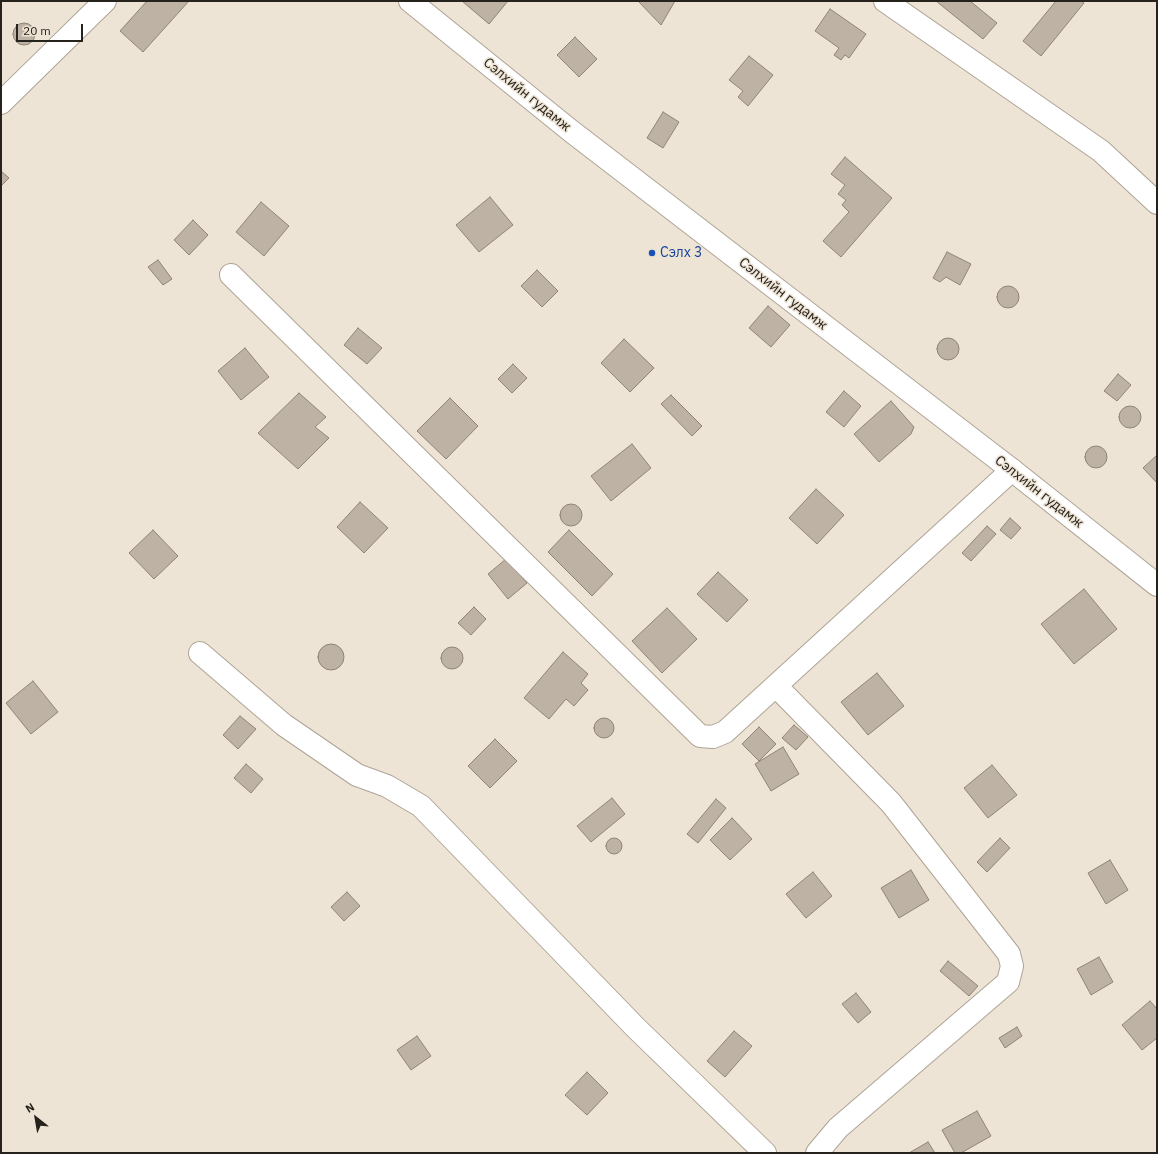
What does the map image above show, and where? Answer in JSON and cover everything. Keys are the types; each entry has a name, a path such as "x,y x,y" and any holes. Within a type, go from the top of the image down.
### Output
{"street":[{"path":"1,103 105,1"},
{"name":"Сэлхийн гудамж","path":"410,1 571,131 1012,470 1157,585"},
{"path":"885,1 1101,151 1157,203"},
{"path":"231,275 700,736 713,737 725,732 1012,470"},
{"path":"200,652 284,725 356,775 387,786 421,806 636,1028 765,1153"},
{"path":"776,686 890,803 1009,954 1012,966 1008,982 838,1128 817,1153"}],"building":[{"path":"147,1 189,1 143,52 120,31"},
{"path":"462,1 508,1 489,24"},
{"path":"638,1 675,1 661,25"},
{"path":"936,1 970,1 997,23 983,39"},
{"path":"1056,1 1081,1 1084,3 1041,56 1023,41"},
{"path":"830,9 866,34 849,58 845,55 841,60 834,55 839,48 815,31"},
{"path":"24,23 32,26 35,34 32,42 24,45 16,42 13,34 16,26"},
{"path":"575,37 597,59 579,77 557,55"},
{"path":"749,56 773,75 748,106 738,97 743,91 729,80"},
{"path":"663,112 679,122 663,148 647,138"},
{"path":"845,157 892,198 841,257 823,241 849,212 842,205 846,200 838,194 845,185 831,174"},
{"path":"1,171 9,178 1,186"},
{"path":"490,197 513,225 479,252 456,225"},
{"path":"261,202 289,226 264,256 236,232"},
{"path":"193,220 208,235 189,255 174,240"},
{"path":"947,252 971,264 960,285 946,277 940,282 933,278"},
{"path":"158,260 172,279 163,285 148,267"},
{"path":"537,270 558,291 542,307 521,286"},
{"path":"1008,286 1016,289 1019,297 1016,305 1008,308 1000,305 997,297 1000,289"},
{"path":"768,306 790,325 771,347 749,328"},
{"path":"358,328 382,348 367,364 344,345"},
{"path":"948,338 956,341 959,349 956,357 948,360 940,357 937,349 940,341"},
{"path":"624,339 654,368 630,392 601,363"},
{"path":"245,348 269,377 241,400 218,371"},
{"path":"513,364 527,378 512,393 498,379"},
{"path":"1118,374 1131,385 1117,401 1104,391"},
{"path":"844,391 861,406 844,427 826,412"},
{"path":"299,393 326,417 315,427 329,438 298,469 258,433"},
{"path":"671,395 702,426 692,436 661,404"},
{"path":"450,398 478,426 446,459 417,431"},
{"path":"891,401 914,427 911,434 879,462 854,434"},
{"path":"1130,406 1138,409 1141,417 1138,425 1130,428 1122,425 1119,417 1122,409"},
{"path":"632,444 651,468 611,501 591,476"},
{"path":"1096,446 1104,449 1107,457 1104,465 1096,468 1088,465 1085,457 1088,449"},
{"path":"1157,455 1157,483 1143,468"},
{"path":"816,489 844,515 817,544 789,518"},
{"path":"360,502 388,528 364,553 337,527"},
{"path":"571,504 579,507 582,515 579,523 571,526 563,523 560,515 563,507"},
{"path":"1010,518 1021,528 1011,539 1000,530"},
{"path":"987,526 996,534 971,561 962,553"},
{"path":"153,530 178,556 154,579 129,553"},
{"path":"569,530 613,574 592,596 548,552"},
{"path":"506,559 527,583 508,599 488,574"},
{"path":"718,572 748,600 727,622 697,594"},
{"path":"1084,589 1117,629 1074,664 1041,624"},
{"path":"474,607 486,619 471,635 458,623"},
{"path":"667,608 697,639 662,673 632,641"},
{"path":"331,644 341,647 344,657 341,667 331,670 321,667 318,657 321,647"},
{"path":"452,647 460,650 463,658 460,666 452,669 444,666 441,658 444,650"},
{"path":"563,652 588,674 581,683 588,690 574,706 566,699 549,719 524,698"},
{"path":"877,673 904,706 868,735 841,702"},
{"path":"33,681 58,712 31,734 6,703"},
{"path":"240,716 256,729 238,749 223,735"},
{"path":"604,718 611,721 614,728 611,735 604,738 597,735 594,728 597,721"},
{"path":"794,725 808,737 796,750 782,738"},
{"path":"759,727 776,744 759,761 742,744"},
{"path":"495,739 517,761 490,788 468,766"},
{"path":"783,747 799,774 771,791 755,764"},
{"path":"246,764 263,779 251,793 234,778"},
{"path":"992,765 1017,795 988,818 964,788"},
{"path":"612,798 625,814 591,842 577,826"},
{"path":"716,799 726,808 698,843 687,834"},
{"path":"732,818 752,839 730,860 710,840"},
{"path":"614,838 621,843 622,846 617,853 614,854 607,849 606,846 611,839"},
{"path":"1000,838 1010,848 987,872 977,862"},
{"path":"1110,860 1128,890 1106,904 1088,873"},
{"path":"911,870 929,900 899,918 881,888"},
{"path":"813,872 832,896 806,918 786,894"},
{"path":"347,892 360,906 344,921 331,907"},
{"path":"1099,957 1113,982 1091,995 1077,969"},
{"path":"948,961 978,986 969,996 940,971"},
{"path":"856,993 871,1012 858,1023 842,1004"},
{"path":"1150,1001 1157,1009 1157,1038 1142,1050 1122,1025"},
{"path":"1017,1027 1022,1036 1005,1048 999,1038"},
{"path":"734,1031 752,1046 725,1077 707,1061"},
{"path":"417,1036 431,1056 411,1070 397,1050"},
{"path":"587,1072 608,1093 587,1115 565,1095"},
{"path":"977,1111 991,1136 961,1153 955,1153 942,1130"},
{"path":"928,1142 935,1153 909,1153"}],"place":[{"name":"Сэлх 3","path":"652,253"}]}
